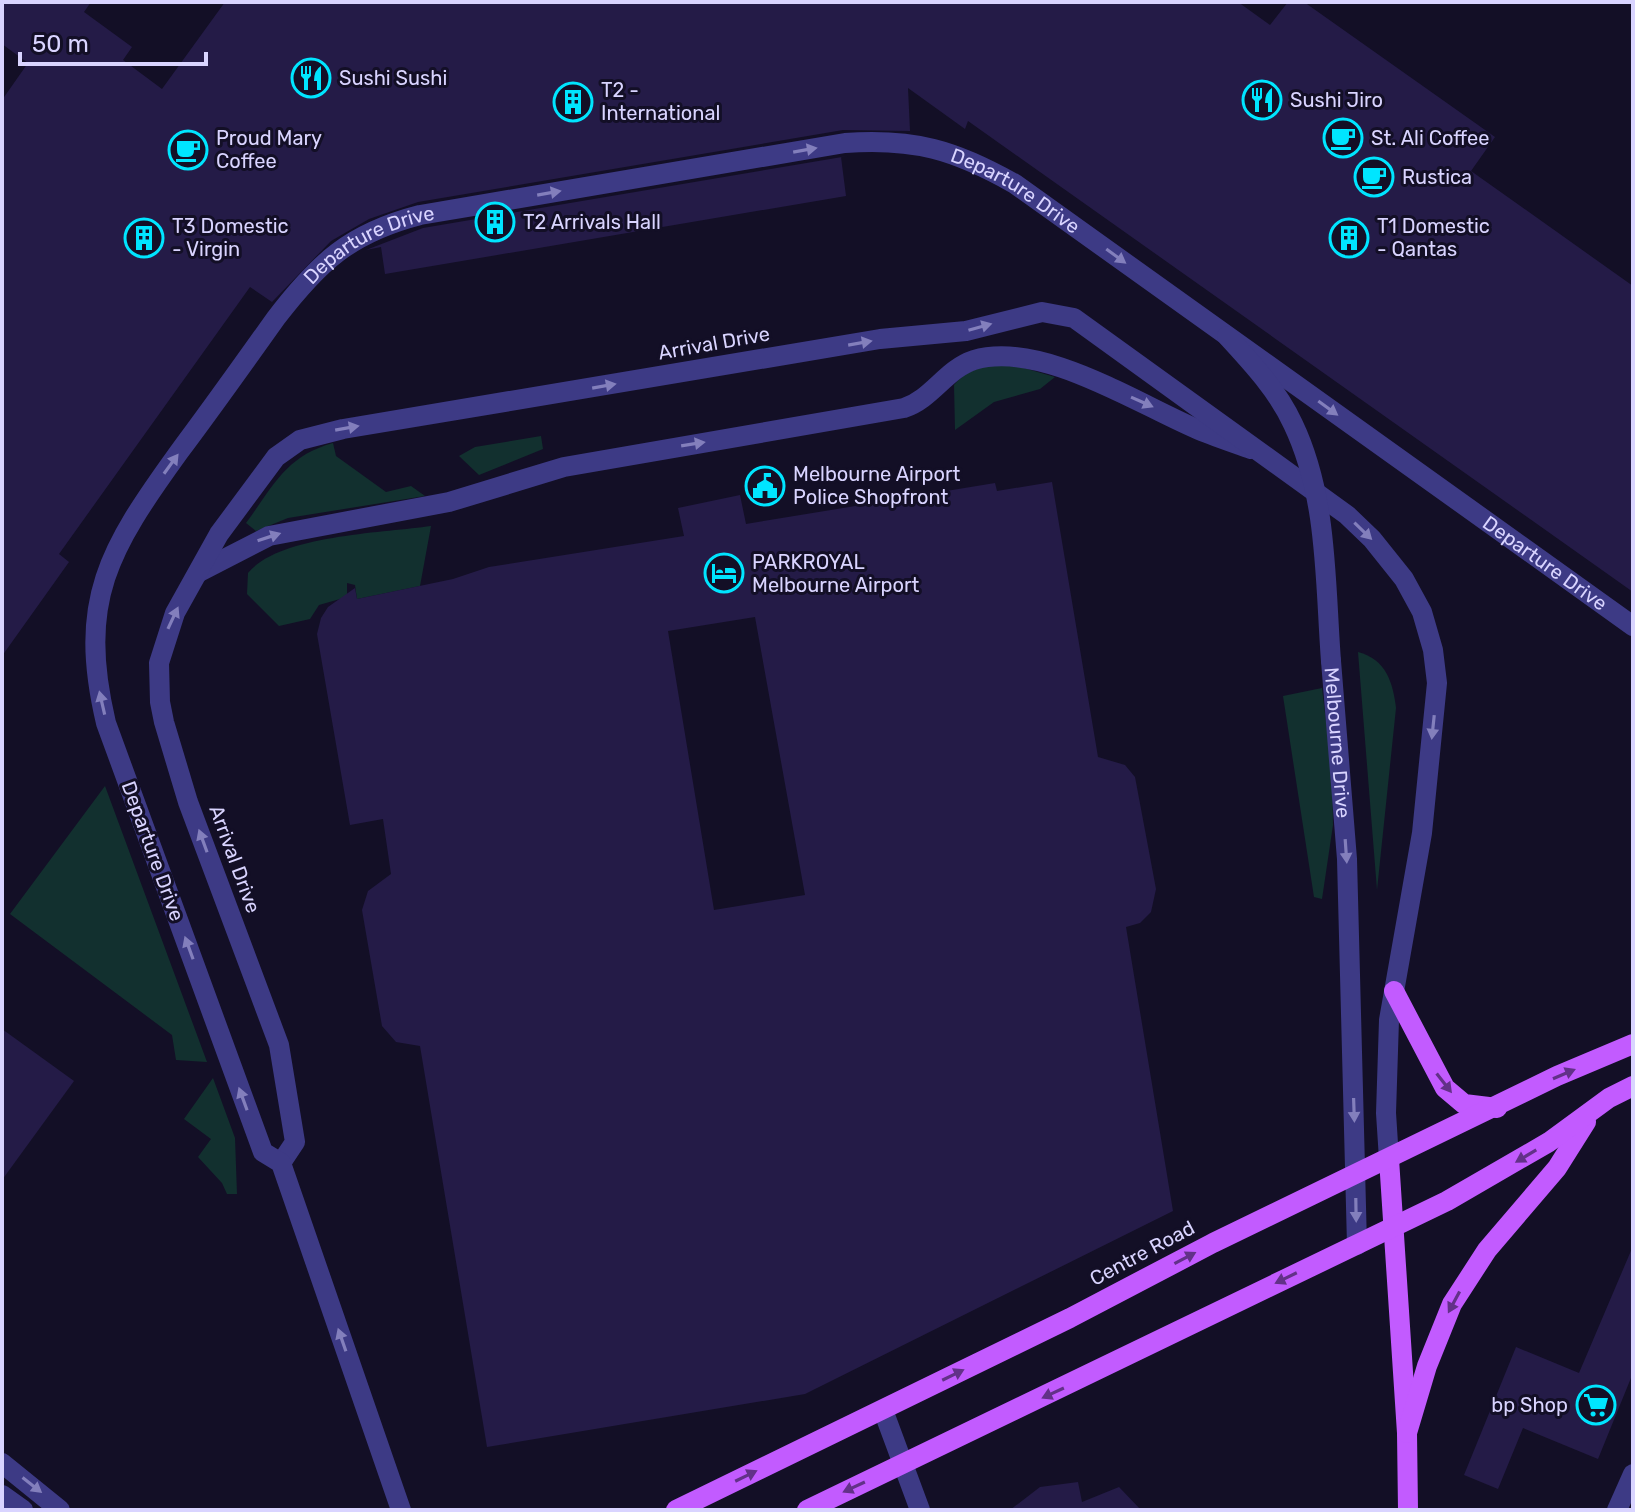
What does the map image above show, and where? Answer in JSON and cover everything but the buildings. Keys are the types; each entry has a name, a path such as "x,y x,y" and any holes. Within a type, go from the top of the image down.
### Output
{"main road":[{"path":"1394,991 1445,1088 1464,1104 1497,1108"},
{"name":"Centre Road","path":"676,1510 883,1410 1213,1243 1497,1108 1557,1076 1633,1044"},
{"path":"807,1510 903,1466 1487,1179 1592,1113 1633,1075"},
{"path":"1609,1098 1633,1086"},
{"path":"1407,1433 1452,1304 1487,1250 1557,1168 1592,1113"},
{"path":"1389,1159 1407,1433 1408,1510"}],"street":[{"name":"Departure Drive","path":"401,1510 281,1163 263,1152 106,723 95,668 97,612 110,563 136,513 292,297 340,248 375,229 420,215 845,143 905,142 952,151 1015,184 1633,626"},
{"name":"Arrival Drive","path":"281,1163 295,1142 279,1045 188,802 160,702 159,663 167,632 219,534 276,457 312,435 880,339 944,335 1042,312 1074,318 1347,515 1372,539 1410,590 1422,612 1433,650 1437,683 1422,833 1394,991"},
{"name":"Melbourne Drive","path":"1227,336 1283,405 1307,457 1319,512 1347,859 1357,1245"},
{"name":"Arrival Drive","path":"199,572 269,536 449,502 564,467 908,407 961,366 996,356 1021,359 1069,373 1197,429 1261,453"},
{"path":"1389,1159 1387,1082 1394,991"},
{"path":"883,1410 920,1510"},
{"path":"2,1463 60,1510"},
{"path":"1617,1510 1633,1474"},
{"path":"2,1495 23,1510"}],"green space":[{"path":"1013,365 1055,377 1040,389 994,402 955,430 954,385 960,378 988,366"},
{"path":"541,436 543,449 479,475 459,456 475,447"},
{"path":"333,443 336,456 386,492 411,486 425,496 288,518 256,531 246,523 273,484 292,464"},
{"path":"431,526 420,586 357,599 355,585 347,583 347,597 319,605 310,619 279,626 247,594 248,573 263,560 283,551 333,538"},
{"path":"1358,652 1368,655 1382,666 1393,690 1396,708 1377,890"},
{"path":"1322,688 1332,773 1333,825 1322,899 1314,897 1283,696"},
{"path":"105,786 207,1062 176,1060 172,1035 10,914"},
{"path":"213,1078 235,1138 237,1194 227,1194 222,1183 198,1157 211,1139 184,1119"}],"place":[{"name":"Sushi Sushi","path":"311,78"},
{"name":"Sushi Jiro","path":"1262,100"},
{"name":"T2 - International","path":"573,102"},
{"name":"St. Ali Coffee","path":"1343,138"},
{"name":"Proud Mary Coffee","path":"188,150"},
{"name":"Rustica","path":"1374,177"},
{"name":"T2 Arrivals Hall","path":"495,222"},
{"name":"T3 Domestic - Virgin","path":"144,238"},
{"name":"T1 Domestic - Qantas","path":"1349,238"},
{"name":"Melbourne Airport Police Shopfront","path":"765,486"},
{"name":"PARKROYAL Melbourne Airport","path":"724,573"},
{"name":"bp Shop","path":"1596,1405"}]}
